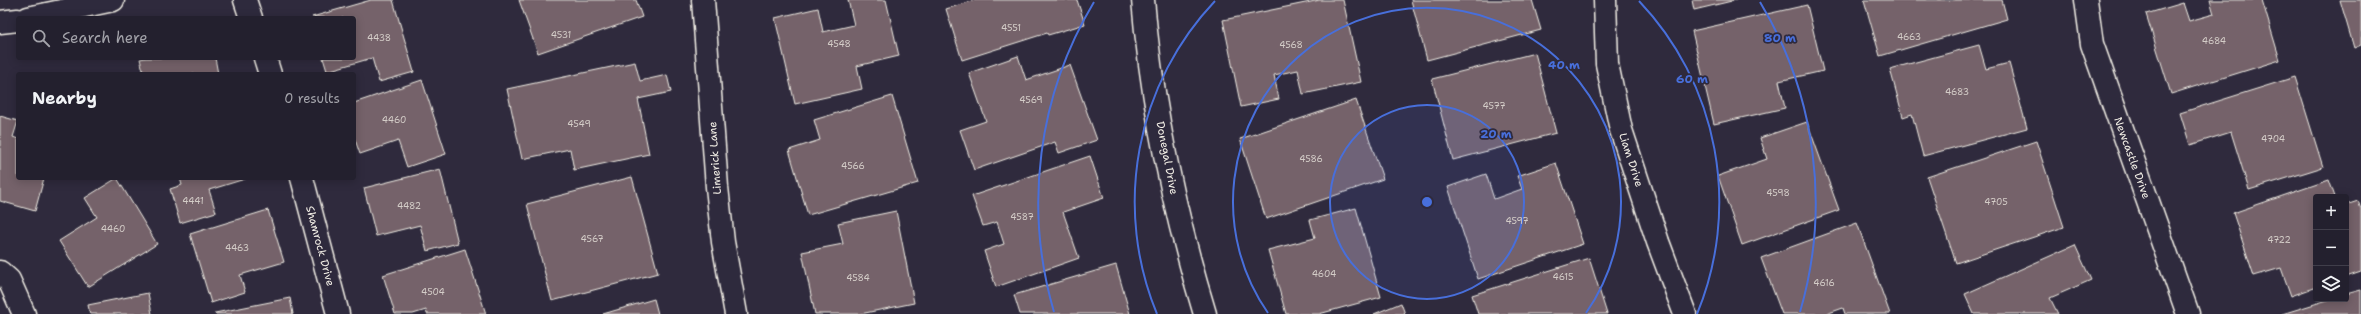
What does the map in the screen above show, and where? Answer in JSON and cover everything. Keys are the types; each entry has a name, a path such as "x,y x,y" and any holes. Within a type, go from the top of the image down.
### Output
{"street":[{"path":"37,16 113,0"},
{"path":"245,0 250,16"},
{"name":"Limerick Lane","path":"703,0 717,187 723,242 736,314"},
{"name":"Donegal Drive","path":"1143,0 1148,55 1160,124 1191,269 1205,314"},
{"name":"Liam Drive","path":"1605,0 1606,64 1621,130 1658,242 1685,314"},
{"name":"Newcastle Drive","path":"2086,0 2092,44 2188,314"},
{"path":"0,22 16,20"},
{"path":"266,60 269,72"},
{"name":"Shamrock Drive","path":"303,180 338,314"},
{"path":"5,276 24,314"}],"building":[{"path":"371,0 393,0 414,72 379,82 372,58 327,71 324,60 356,60 356,16 315,16"},
{"path":"519,0 636,0 642,17 538,53"},
{"path":"848,0 886,0 899,56 857,66 862,89 795,104 775,18 818,8 823,32 854,25"},
{"path":"975,0 1077,0 1085,24 1048,35 1047,33 962,60 946,9"},
{"path":"1320,0 1343,0 1361,82 1303,94 1298,70 1274,75 1279,99 1241,107 1223,20"},
{"path":"1411,0 1532,0 1541,30 1427,60"},
{"path":"1692,0 1736,0 1694,10"},
{"path":"1864,0 2002,0 2007,19 1880,56"},
{"path":"2210,0 2262,0 2280,60 2171,94 2146,14 2183,3 2189,21 2214,14"},
{"path":"2340,0 2361,0 2361,45 2354,48"},
{"path":"1807,5 1823,71 1779,81 1785,108 1714,124 1692,31"},
{"path":"1979,45 1986,69 2009,63 2027,128 1923,156 1912,114 1903,117 1890,69"},
{"path":"1535,53 1556,133 1453,160 1432,79"},
{"path":"1018,56 1026,80 1070,65 1097,140 1059,153 1055,142 974,170 960,130 986,121 969,73"},
{"path":"140,60 215,60 218,72 143,72"},
{"path":"635,62 640,81 667,75 671,92 638,99 649,154 574,170 570,149 522,159 507,89"},
{"path":"2295,77 2323,167 2249,190 2231,132 2190,145 2180,113"},
{"path":"422,80 446,154 407,167 398,141 360,154 356,143 356,102"},
{"path":"892,96 918,183 808,215 789,150 820,140 814,120"},
{"path":"1356,100 1383,179 1266,219 1240,139"},
{"path":"0,116 16,120 16,127 13,137 16,138 16,180 43,180 35,211 0,201"},
{"path":"1807,122 1839,210 1742,245 1718,176 1767,159 1760,138"},
{"path":"2036,141 2064,227 1956,263 1927,177"},
{"path":"1090,156 1104,198 1063,212 1079,258 996,287 984,251 1004,244 997,222 983,226 972,196"},
{"path":"1556,163 1583,244 1478,279 1448,187 1486,174 1494,199 1522,189 1517,176"},
{"path":"440,169 458,243 427,251 420,225 376,236 364,188"},
{"path":"632,177 658,273 552,301 527,204"},
{"path":"114,180 118,180 157,244 88,287 59,241 97,217 85,198"},
{"path":"181,180 242,180 209,190 216,212 180,223 170,189 182,185"},
{"path":"2329,180 2334,194 2313,194 2313,288 2291,296 2281,268 2254,276 2233,213"},
{"path":"2358,201 2361,209 2361,272 2349,276 2349,230 2349,204"},
{"path":"1356,208 1381,297 1319,314 1286,314 1268,250 1315,238 1310,220"},
{"path":"268,210 284,262 240,275 245,292 211,303 190,234"},
{"path":"896,211 914,303 860,314 815,314 802,252 843,244 838,223"},
{"path":"1857,223 1890,314 1845,314 1843,308 1826,314 1782,314 1761,258"},
{"path":"2075,245 2091,280 2050,298 2058,314 1974,314 1965,294"},
{"path":"465,249 486,314 427,314 426,310 413,314 395,314 383,275"},
{"path":"1589,258 1607,314 1478,314 1472,295"},
{"path":"1116,265 1130,314 1020,314 1014,295"},
{"path":"2361,290 2361,314 2282,314 2321,302 2349,302 2349,293"},
{"path":"148,293 152,314 90,314 88,305"},
{"path":"290,298 293,314 215,314 215,313"},
{"path":"654,299 658,314 603,314"},
{"path":"1401,303 1405,314 1374,314"}]}
